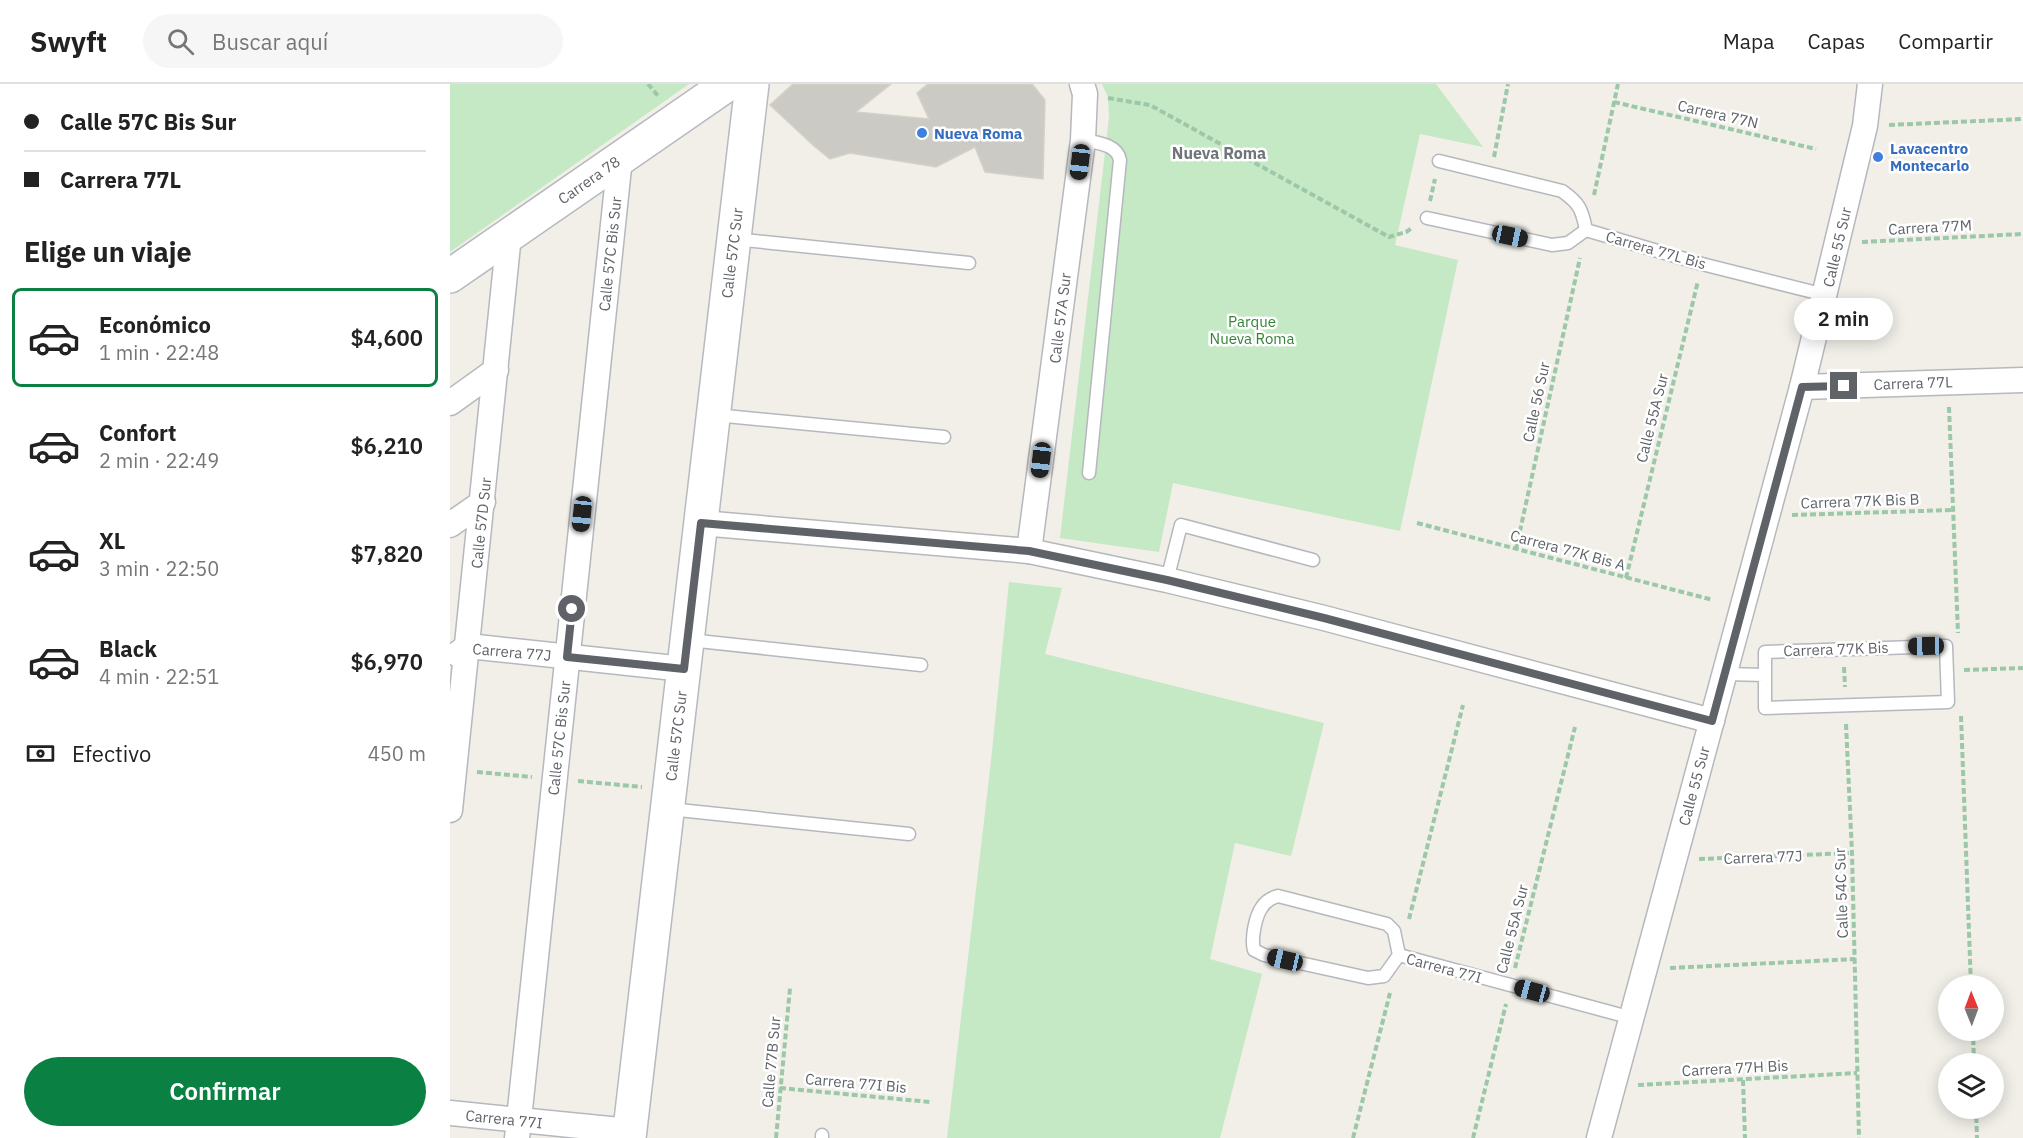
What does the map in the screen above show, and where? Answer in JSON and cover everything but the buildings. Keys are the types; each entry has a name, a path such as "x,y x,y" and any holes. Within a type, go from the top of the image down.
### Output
{"street":[{"name":"Carrera 78","path":"450,276 728,84"},
{"name":"Calle 57C Sur","path":"630,1135 752,84"},
{"name":"Calle 55 Sur","path":"1599,1138 1802,387 1865,126 1870,84"},
{"name":"Calle 57A Sur","path":"1029,551 1083,140 1084,89"},
{"name":"Calle 57C Bis Sur","path":"517,1129 620,158"},
{"name":"Calle 57D Sur","path":"450,810 459,653 483,502 509,235"},
{"path":"450,403 496,370"},
{"name":"Carrera 77L","path":"1802,387 2023,380"},
{"path":"450,525 483,502"},
{"path":"701,523 1029,551 1167,580 1324,618 1712,721"},
{"name":"Carrera 77J","path":"459,653 567,657 686,654"},
{"name":"Carrera 77I","path":"450,1113 517,1129 630,1135"}],"lane":[{"path":"1083,140 1115,148 1120,160 1089,473"},
{"name":"Carrera 77L Bis","path":"1439,161 1562,191 1575,200 1583,212 1586,230 1702,264 1825,295"},
{"path":"1426,218 1552,245 1569,243 1586,230"},
{"path":"734,239 969,263"},
{"path":"714,414 944,438"},
{"path":"1167,580 1181,525 1313,560"},
{"name":"Carrera 77K Bis","path":"1765,675 1765,651 1843,648 1946,646 1954,670"},
{"path":"686,654 921,664"},
{"path":"1725,674 1765,675 1765,708 1948,702 1954,670"},
{"path":"667,809 909,834"},
{"name":"Carrera 77I","path":"1278,896 1387,924 1394,932 1399,956 1384,976 1368,978 1264,955 1254,950 1252,942 1260,908 1268,900 1278,896"},
{"name":"Carrera 77I","path":"1399,956 1632,1018"}],"path":[{"path":"1491,173 1508,84"},
{"path":"1586,230 1618,84"},
{"path":"1084,89 1150,105 1389,237 1406,232 1426,218 1439,161"},
{"name":"Carrera 77N","path":"1614,102 1816,149"},
{"path":"1865,126 2023,119"},
{"name":"Carrera 77M","path":"1838,243 2023,234"},
{"name":"Calle 56 Sur","path":"1516,549 1580,261"},
{"name":"Calle 55A Sur","path":"1626,578 1702,264"},
{"name":"Carrera 77K Bis B","path":"1767,516 1953,510"},
{"name":"Carrera 77K Bis A","path":"1417,523 1713,600"},
{"name":"Calle 54C Sur","path":"1843,648 1852,853 1858,1138"},
{"path":"1954,670 2023,669"},
{"name":"Calle 55A Sur","path":"1473,1138 1575,727"},
{"name":"Carrera 77J","path":"1674,860 1852,853"},
{"path":"1645,969 1855,959"},
{"name":"Calle 77B Sur","path":"776,1138 790,988"},
{"name":"Carrera 77H Bis","path":"1613,1086 1857,1074"},
{"path":"1743,1080 1745,1138"},
{"name":"Carrera 77I Bis","path":"780,1088 930,1102"},
{"path":"1976,1119 1977,1138"}],"green space":[{"path":"450,84 689,84 450,252"},
{"name":"Parque Nueva Roma","path":"1102,84 1436,84 1483,147 1420,134 1395,245 1458,260 1400,531 1173,483 1159,552 1060,538 1109,118 1108,97"},
{"path":"1009,582 1062,588 1045,654 1324,723 1291,856 1235,843 1210,959 1262,974 1220,1138 947,1138 991,761"}],"place":[{"name":"Nueva Roma","path":"922,133"},
{"name":"Lavacentro Montecarlo","path":"1878,157"}],"district":[{"name":"Nueva Roma","path":"1219,153"}],"route":[{"path":"572,609 567,657 684,669 701,523 1029,551 1167,580 1324,618 1712,721 1802,387 1844,386"}]}
